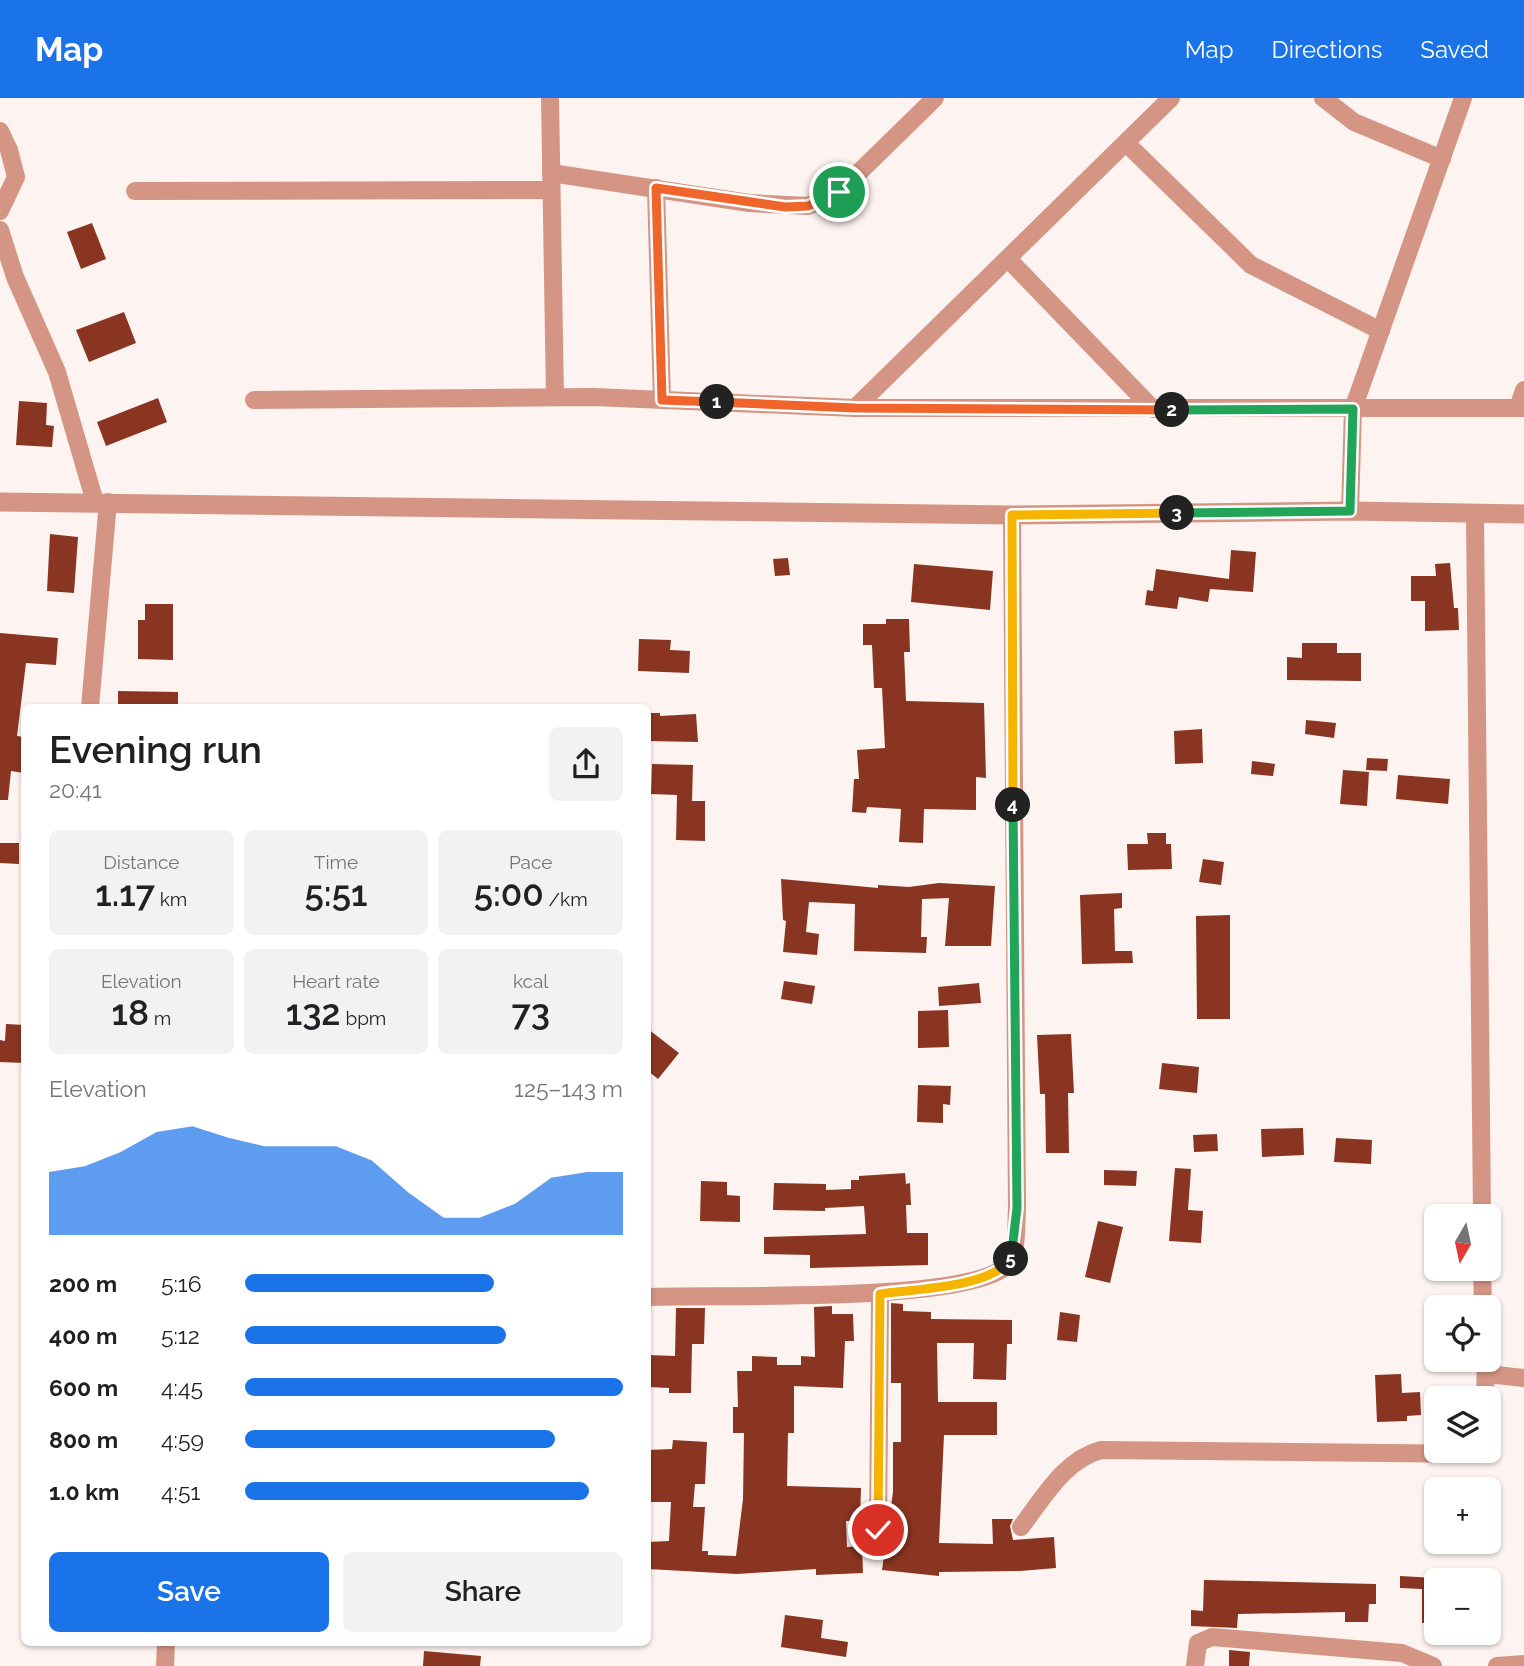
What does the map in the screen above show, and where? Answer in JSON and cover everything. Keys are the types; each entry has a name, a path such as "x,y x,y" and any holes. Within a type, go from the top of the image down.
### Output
{"street":[{"path":"550,98 555,397"},
{"path":"135,191 551,181 656,188 749,203 808,206 839,192 934,98"},
{"path":"855,408 1171,98"},
{"path":"1323,98 1354,122 1442,159"},
{"path":"1350,511 1353,409 1463,98"},
{"path":"0,131 9,150 16,177 1,205"},
{"path":"1126,143 1251,265 1381,331"},
{"path":"656,188 662,400"},
{"path":"0,230 15,277 57,372 101,502 90,704"},
{"path":"1008,259 1153,410"},
{"path":"254,400 555,397 855,408 1521,408 1524,390"},
{"path":"0,502 1012,515 1350,511 1524,514"},
{"path":"651,1297 880,1294 983,1278 1006,1267 1012,1257 1017,1208 1012,515"},
{"path":"1475,515 1482,1204"},
{"path":"878,1530 880,1294"},
{"path":"1501,1371 1524,1378"},
{"path":"1021,1527 1066,1469 1082,1455 1101,1450 1424,1453"},
{"path":"1195,1666 1198,1643 1212,1637 1402,1653 1433,1666"},
{"path":"165,1666 166,1646"},
{"path":"1497,1666 1524,1664"}],"building":[{"path":"92,223 106,259 81,269 67,232"},
{"path":"124,312 136,343 89,362 76,330"},
{"path":"158,398 167,422 106,446 97,422"},
{"path":"19,401 47,403 46,425 54,426 52,447 16,445"},
{"path":"50,534 78,537 74,593 47,591"},
{"path":"1231,550 1256,552 1253,592 1210,589 1208,602 1179,597 1177,609 1145,605 1147,590 1153,591 1156,569 1229,579"},
{"path":"788,558 790,575 775,576 773,559"},
{"path":"1450,563 1459,630 1425,631 1425,601 1411,601 1411,576 1436,576 1435,564"},
{"path":"914,564 993,571 990,610 911,602"},
{"path":"145,604 173,604 173,660 138,659 138,620 145,620"},
{"path":"886,619 909,619 910,652 904,652 906,701 984,703 986,778 976,777 976,810 924,809 923,843 899,842 901,809 867,807 866,813 852,812 854,779 859,779 857,750 885,748 882,688 874,688 872,645 863,645 863,624 886,624"},
{"path":"0,633 58,638 56,665 26,663 17,736 21,737 21,773 11,771 8,800 0,800"},
{"path":"639,639 671,640 670,650 690,651 689,673 638,671"},
{"path":"1302,643 1337,643 1337,653 1361,653 1361,681 1287,680 1287,657 1302,658"},
{"path":"118,691 178,692 178,704 118,704"},
{"path":"651,713 660,713 660,716 696,714 698,742 651,741"},
{"path":"1306,720 1336,723 1334,738 1305,734"},
{"path":"1202,729 1203,763 1175,764 1174,731"},
{"path":"1367,758 1388,759 1387,771 1366,770"},
{"path":"1252,761 1275,764 1273,776 1251,774"},
{"path":"652,764 693,765 692,801 705,801 705,841 676,840 677,795 651,794"},
{"path":"1343,770 1369,772 1367,806 1340,804"},
{"path":"1398,775 1450,779 1448,804 1396,799"},
{"path":"1147,833 1166,833 1166,844 1171,844 1172,869 1128,870 1127,844 1148,844"},
{"path":"0,843 19,843 19,864 0,863"},
{"path":"1203,859 1224,862 1221,885 1199,882"},
{"path":"781,879 878,888 878,885 909,887 939,883 995,886 991,946 945,946 949,898 922,899 921,937 927,937 926,953 854,951 855,904 809,902 806,932 819,934 817,955 783,952 786,921 783,920"},
{"path":"1122,893 1122,908 1114,909 1115,951 1132,951 1133,963 1082,964 1080,895"},
{"path":"1230,915 1230,1019 1197,1019 1196,916"},
{"path":"784,981 815,986 812,1004 781,999"},
{"path":"979,983 981,1003 939,1006 938,987"},
{"path":"948,1010 949,1047 918,1048 918,1011"},
{"path":"6,1024 21,1025 21,1063 0,1062 0,1040 5,1041"},
{"path":"651,1031 679,1053 658,1079 651,1073"},
{"path":"1071,1034 1074,1093 1068,1093 1069,1153 1046,1153 1045,1094 1040,1094 1037,1035"},
{"path":"1162,1063 1199,1067 1197,1093 1159,1089"},
{"path":"918,1085 951,1086 950,1105 943,1104 943,1123 917,1122"},
{"path":"1303,1128 1304,1155 1262,1157 1261,1129"},
{"path":"1217,1134 1218,1151 1194,1152 1193,1135"},
{"path":"1336,1138 1372,1140 1371,1164 1334,1162"},
{"path":"1175,1168 1191,1169 1188,1210 1203,1211 1201,1243 1169,1241"},
{"path":"1104,1170 1137,1171 1136,1186 1104,1185"},
{"path":"905,1173 906,1184 910,1183 911,1205 906,1205 907,1233 928,1233 928,1265 810,1268 810,1255 764,1254 764,1237 866,1234 864,1206 825,1208 825,1211 773,1210 774,1183 826,1184 826,1190 851,1189 851,1180 859,1180 859,1176"},
{"path":"701,1181 727,1182 727,1195 740,1196 740,1222 700,1221"},
{"path":"1098,1221 1123,1227 1110,1283 1085,1277"},
{"path":"891,1303 903,1304 903,1311 931,1312 931,1319 1012,1320 1012,1344 1007,1344 1006,1380 973,1379 974,1343 937,1343 938,1402 997,1402 997,1435 944,1435 939,1543 993,1544 992,1519 1013,1519 1010,1526 1013,1540 1054,1537 1056,1568 939,1572 939,1576 882,1570 893,1492 893,1442 901,1442 901,1383 891,1383"},
{"path":"832,1306 832,1314 853,1314 854,1341 845,1341 843,1388 794,1386 794,1433 788,1433 787,1486 861,1488 860,1521 846,1521 847,1547 862,1546 863,1573 816,1575 816,1569 737,1574 651,1569 651,1542 669,1541 671,1502 651,1502 651,1450 672,1449 673,1440 707,1442 705,1484 695,1484 693,1507 705,1507 702,1551 708,1551 708,1555 736,1556 743,1499 744,1433 733,1433 733,1407 738,1407 737,1371 752,1371 752,1356 777,1357 777,1365 801,1365 801,1356 815,1357 814,1307"},
{"path":"676,1308 705,1308 704,1344 692,1344 691,1393 669,1393 669,1388 651,1387 651,1355 675,1356"},
{"path":"1060,1312 1080,1315 1077,1342 1057,1340"},
{"path":"1401,1374 1402,1393 1420,1392 1421,1415 1407,1416 1407,1421 1377,1422 1375,1375"},
{"path":"1400,1576 1424,1577 1424,1623 1422,1589 1400,1588"},
{"path":"1204,1580 1376,1584 1376,1604 1369,1604 1368,1622 1345,1622 1345,1612 1238,1614 1237,1628 1191,1626 1191,1610 1203,1611"},
{"path":"785,1615 823,1620 821,1638 848,1642 846,1657 781,1647"},
{"path":"1229,1650 1250,1652 1249,1666 1229,1666"},
{"path":"424,1651 481,1656 480,1666 423,1666"}],"route":[{"path":"839,192 808,206 785,207 656,188 662,400 855,408 1353,409 1350,511 1012,515 1017,1208 1012,1257 1006,1267 983,1278 880,1294 877,1341 878,1530"}]}
